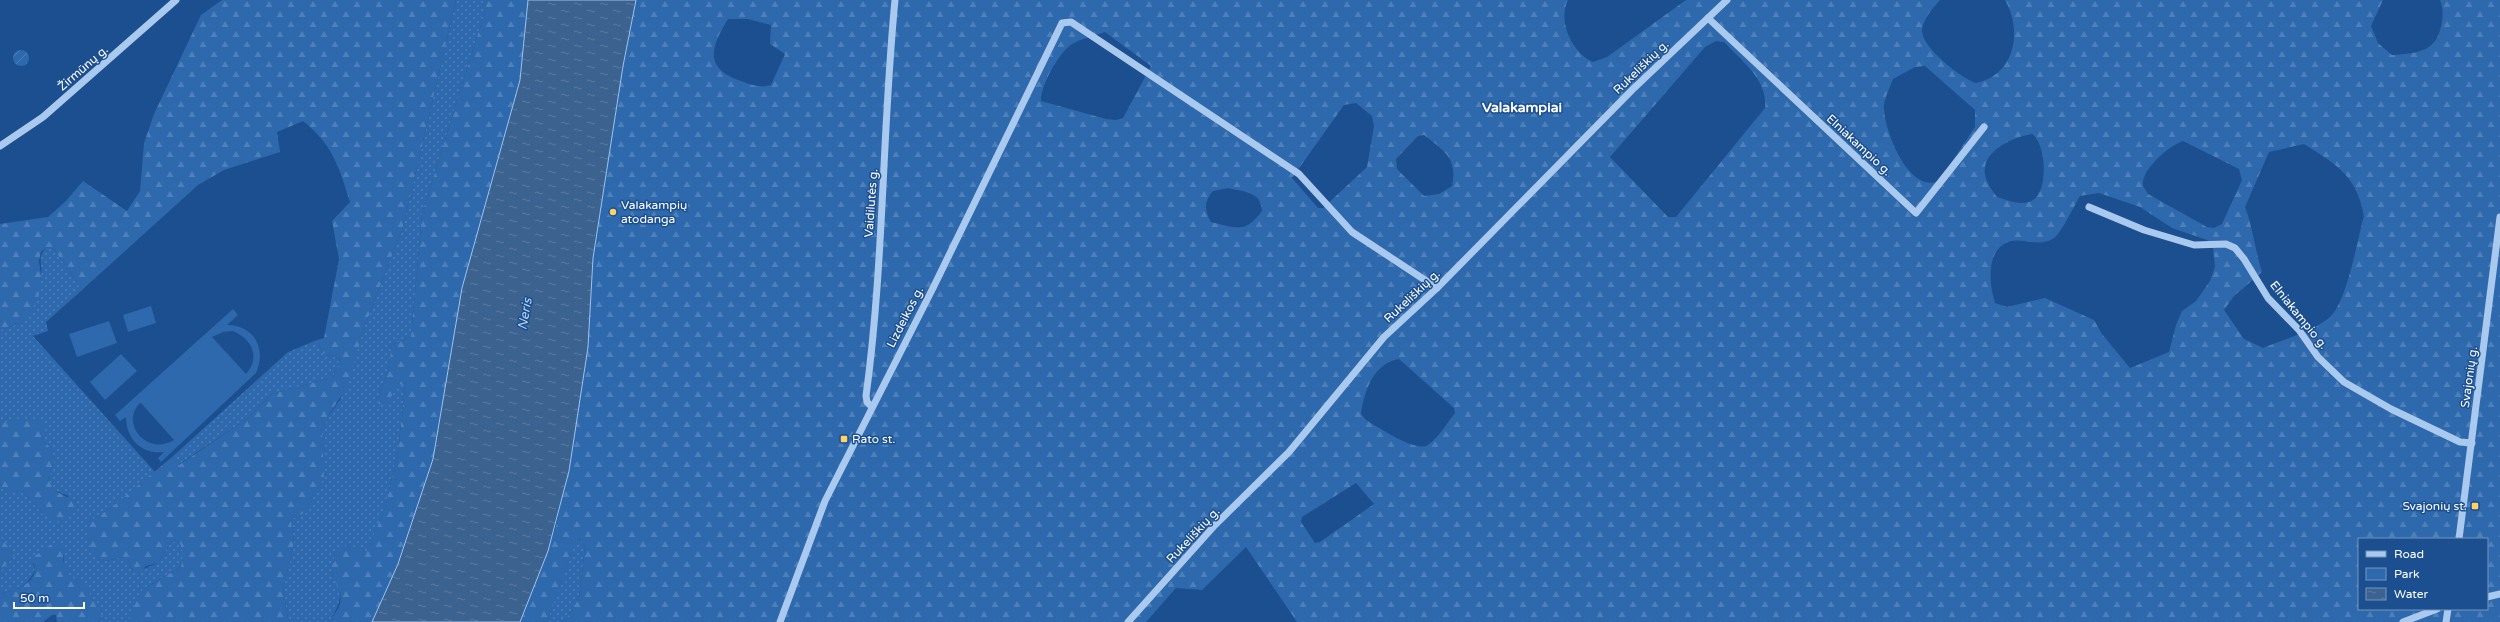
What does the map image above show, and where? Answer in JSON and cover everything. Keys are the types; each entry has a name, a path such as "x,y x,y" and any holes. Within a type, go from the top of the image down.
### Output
{"street":[{"name":"Žirmūnų g.","path":"0,146 43,117 176,0"},
{"name":"Vaidilutės g.","path":"871,406 867,402 866,396 873,334 889,61 896,0"},
{"name":"Rukeliškių g.","path":"1128,622 1216,526 1288,452 1384,337 1437,288 1632,90 1727,0"},
{"name":"Elniakampio g.","path":"1708,18 1916,213 1984,127"},
{"name":"Lizdeikos g.","path":"780,622 825,501 871,406 934,286 1059,26 1062,23 1071,22 1299,174 1352,232 1437,288"},
{"name":"Elniakampio g.","path":"2089,207 2144,230 2194,245 2226,244 2235,248 2244,259 2268,298 2299,330 2318,357 2344,382 2391,408 2460,442 2472,443"},
{"name":"Svajonių g.","path":"2459,538 2500,217"},
{"path":"2488,596 2500,594"},
{"path":"2403,622 2434,610"},
{"path":"2446,622 2448,610"}],"green space":[{"path":"222,0 456,0 403,227 364,328 347,387 328,416 322,431 324,478 305,513 291,519 294,544 283,589 288,619 295,622 129,622 136,601 143,589 181,567 183,556 181,547 178,541 171,542 158,563 146,566 139,574 133,573 128,559 122,557 101,562 92,548 88,538 87,527 89,522 112,507 172,457 179,465 248,418 272,394 333,377 340,359 323,353 317,340 324,338 339,259 332,221 350,202 346,189 334,157 321,139 303,121 277,132 280,152 224,170 198,185 82,290 54,249 47,247 41,252 39,261 41,276 38,299 24,322 0,330 0,224 48,217 66,201 83,181 127,211 140,191 144,143 154,114 201,15"},
{"path":"456,0 483,0 486,8 422,214 411,337 392,345 388,371 377,400 398,383 405,387 398,451 385,508 367,552 347,545 332,574 340,593 340,598 337,609 329,622 295,622 288,619 283,589 294,544 291,519 305,513 323,478 322,431 328,416 340,400 364,328 403,227"},
{"path":"483,0 528,0 520,80 462,288 433,459 398,564 372,622 329,622 340,603 339,591 331,570 334,558 347,545 367,551 385,508 398,451 405,387 398,383 387,405 379,404 377,400 388,371 392,345 411,337 422,214 486,8"},
{"path":"636,0 1568,0 1564,18 1569,36 1579,52 1593,62 1607,57 1686,0 1940,0 1924,22 1922,30 1923,37 1935,53 1952,69 1976,83 1989,78 2000,71 2012,50 2014,25 2011,12 2005,0 2383,0 2371,26 2378,43 2392,55 2419,52 2432,45 2440,31 2442,21 2442,6 2440,0 2500,0 2500,622 1297,622 1246,547 1202,590 1176,588 1146,622 564,622 579,598 585,547 580,539 575,543 547,622 520,622 556,526 588,347 593,258 623,66","holes":["728,19 748,19 771,25 770,44 785,54 771,85 752,85 729,76 721,70 716,63 714,56 715,47 722,29","1105,32 1151,66 1123,118 1116,120 1106,119 1041,101 1044,87 1051,70 1067,48 1079,41","1716,41 1724,42 1746,64 1758,80 1765,98 1765,108 1676,217 1668,217 1610,157 1705,47","1925,66 1975,110 1975,127 1939,181 1928,183 1918,178 1909,170 1894,145 1885,119 1884,105 1893,79 1915,67","1356,103 1372,116 1374,126 1367,167 1323,208 1318,208 1292,178 1344,105","2032,134 2037,139 2043,156 2044,167 2042,187 2038,195 2033,200 2025,203 1997,197 1990,187 1985,175 1985,166 1993,152 2016,138","1424,135 1448,156 1453,168 1452,186 1439,194 1424,196 1397,169 1396,159 1418,136","2183,141 2239,169 2242,180 2222,224 2214,228 2207,227 2148,194 2143,186 2143,180 2146,173 2157,159 2171,147","2304,144 2326,158 2343,172 2356,191 2361,202 2364,216 2343,295 2332,315 2309,330 2263,348 2244,339 2224,310 2234,296 2262,272 2245,207 2269,152","1228,188 1246,192 1255,196 1259,200 1262,211 1251,223 1245,226 1234,227 1211,222 1206,210 1210,195 1213,191","2099,193 2140,207 2172,228 2207,240 2213,247 2215,267 2210,281 2196,301 2182,311 2176,325 2169,352 2130,368 2102,334 2094,320 2045,298 2007,307 1995,303 1991,286 1991,268 1997,251 2003,245 2011,241 2016,240 2038,243 2049,241 2054,238 2061,230 2080,196","1399,359 1454,408 1455,413 1439,434 1428,445 1422,447 1397,438 1366,420 1361,414 1362,405 1372,379 1383,366","1356,483 1374,504 1320,542 1315,543 1301,522 1302,517"]},
{"path":"21,50 28,55 29,58 24,65 21,66 14,61 13,58 18,51"},
{"path":"47,247 54,249 82,290 46,322 48,331 33,336 155,472 112,507 89,522 89,533 95,553 101,562 122,557 128,559 133,573 158,563 171,542 178,541 184,553 181,567 143,589 129,622 98,622 103,618 71,581 66,572 64,555 33,563 35,569 26,584 17,589 0,594 0,571 15,555 0,537 0,483 4,491 22,491 43,514 69,496 55,491 48,480 54,460 52,449 43,441 42,436 3,423 0,427 0,330 24,322 40,282 41,257"},
{"path":"151,306 156,323 128,332 123,315"},
{"path":"233,309 238,315 227,325 244,329 256,340 260,355 256,373 161,462 158,458 164,452 149,451 142,448 132,439 126,417 120,421 115,415","holes":["233,331 240,334 252,349 253,361 251,368 246,374 212,337 223,332","141,403 174,440 164,444 155,444 140,436 135,429 133,420 134,412"]},
{"path":"109,321 117,343 77,357 69,334"},
{"path":"317,340 323,353 340,359 333,377 272,394 248,418 178,465 172,457 288,352"},
{"path":"121,354 137,371 105,400 90,382"},
{"path":"21,418 43,422 46,429 42,436 43,441 52,449 54,460 48,480 55,491 75,501 77,508 56,523 43,514 22,491 4,491 0,483 0,427 3,423"},
{"path":"0,537 15,555 0,571"},
{"path":"580,539 585,547 579,598 564,622 547,622 575,542"},
{"path":"57,543 61,545 64,550 63,561 70,578 82,580 103,618 98,622 57,622 56,615 52,615 43,622 0,622 0,594 26,584 30,580 35,570 32,558 50,545"}],"water":[{"name":"Neris","path":"528,0 636,0 623,66 593,258 588,347 569,471 548,551 520,622 372,622 398,564 433,459 462,288 520,80"}],"place":[{"name":"Valakampių atodanga","path":"613,212"},
{"name":"Rato st.","path":"844,439"},
{"name":"Svajonių st.","path":"2475,506"}],"district":[{"name":"Valakampiai","path":"1522,107"}]}
